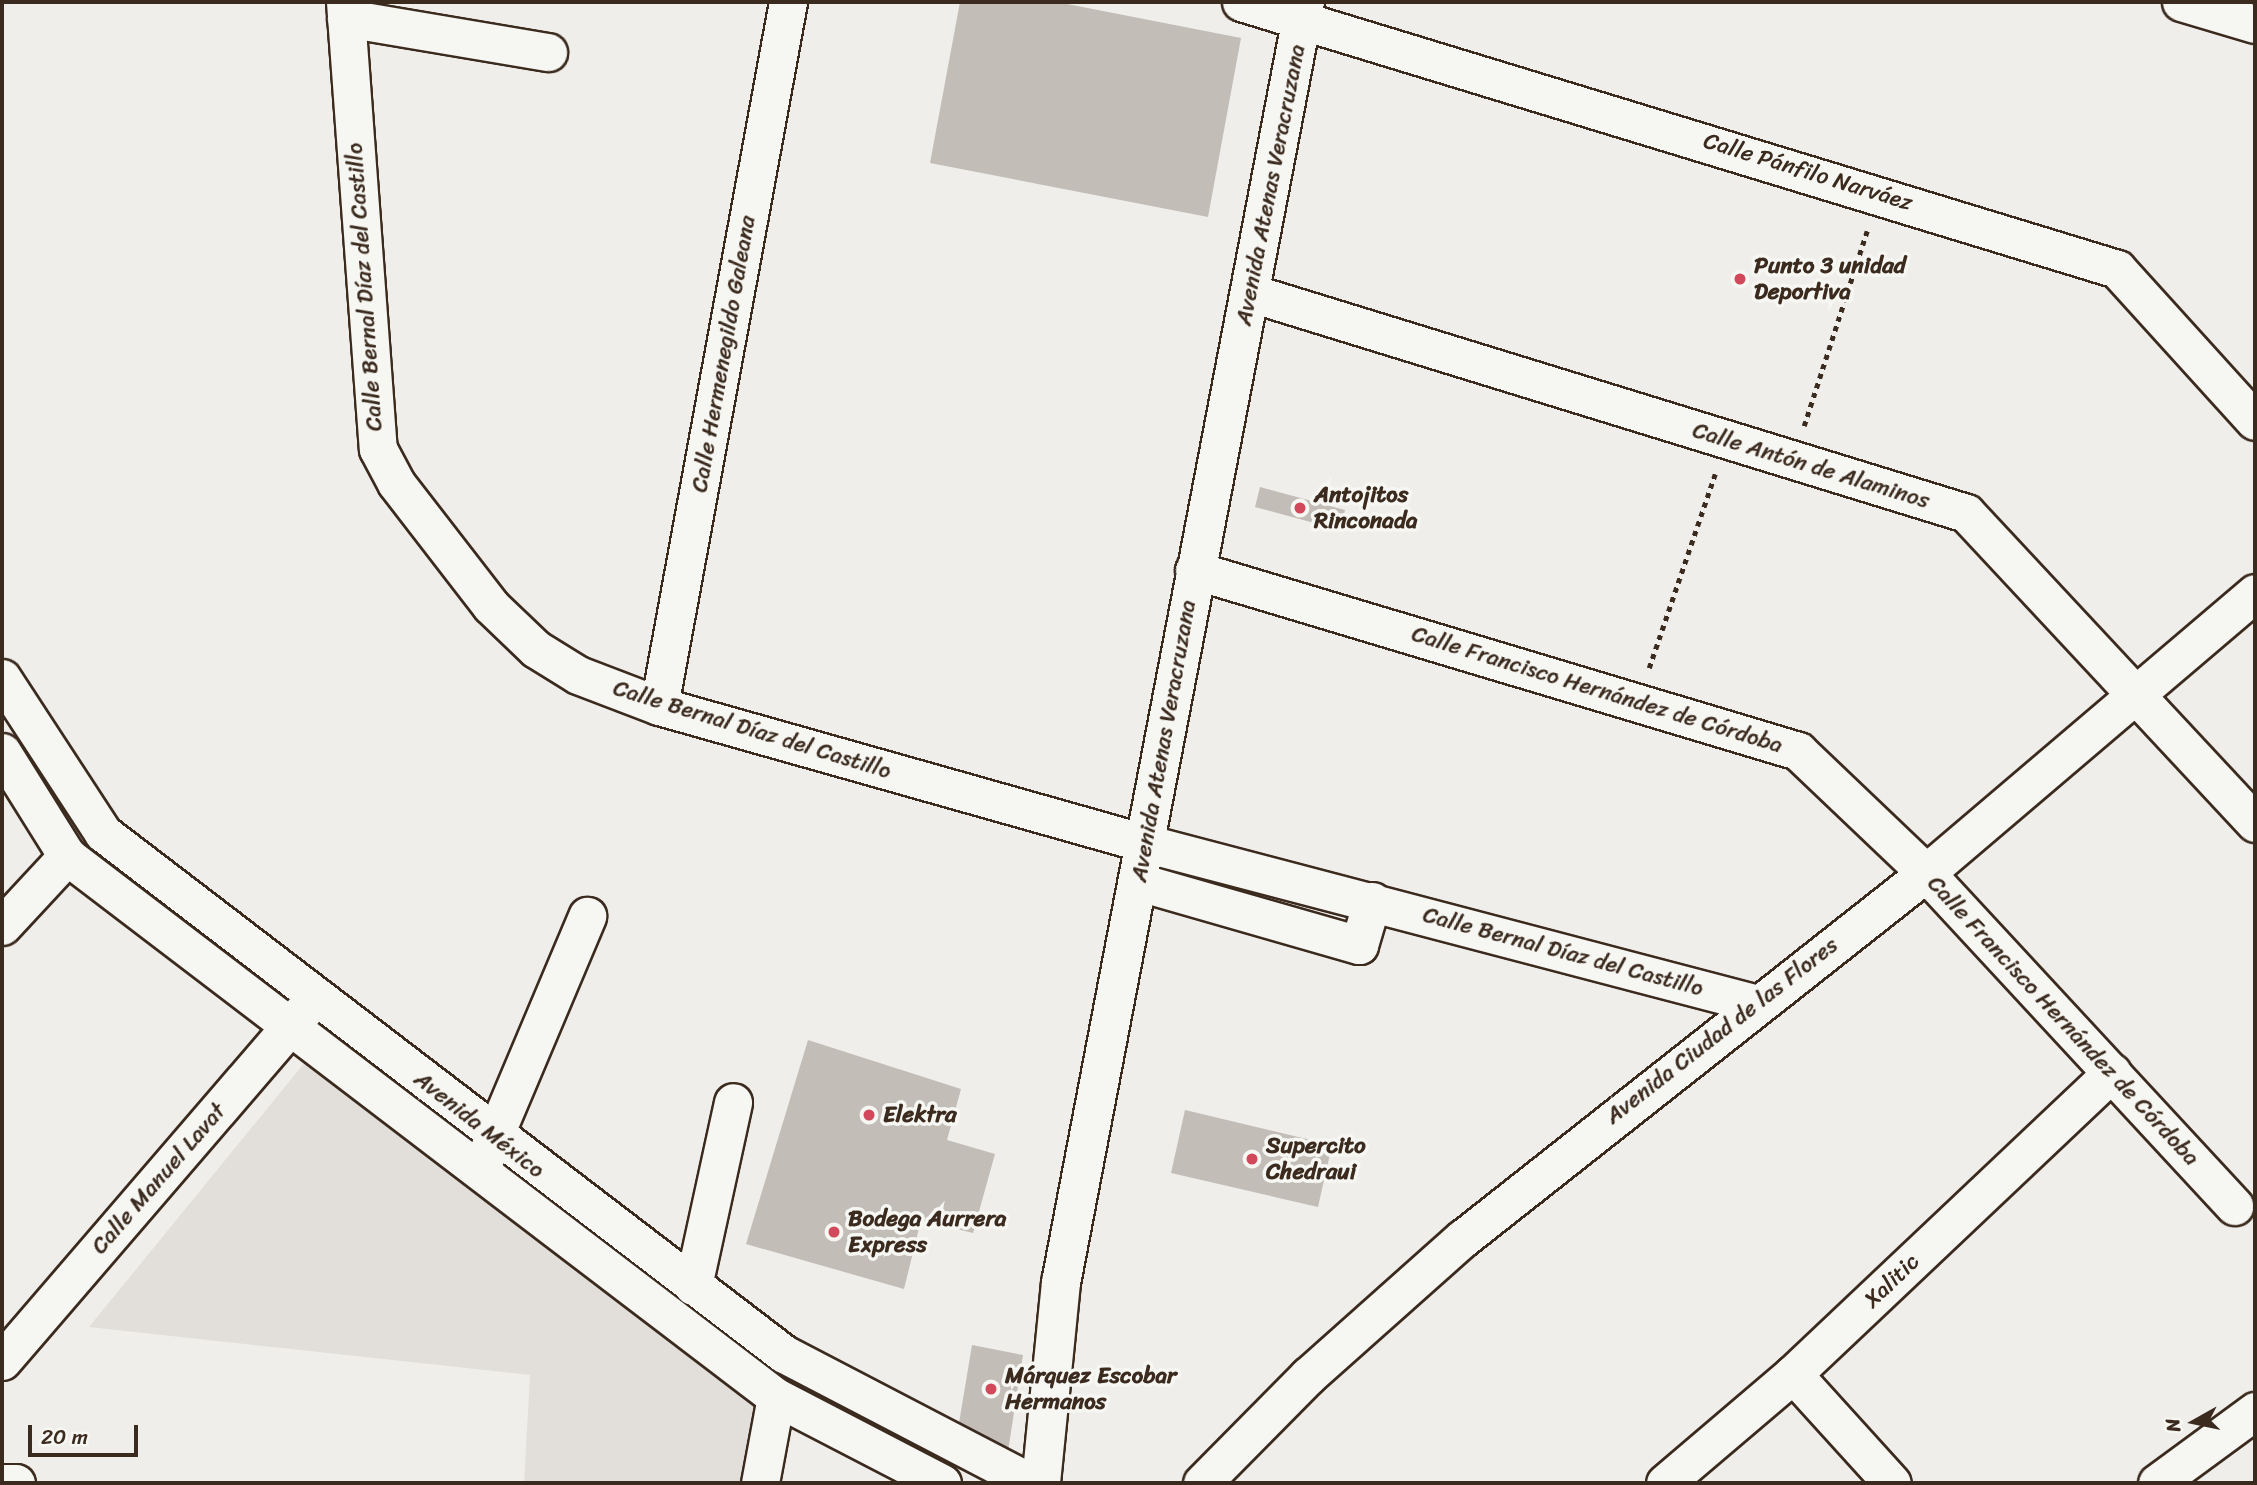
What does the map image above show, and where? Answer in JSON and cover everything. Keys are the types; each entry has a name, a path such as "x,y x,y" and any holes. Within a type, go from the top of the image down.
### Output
{"main road":[{"name":"Avenida Atenas Veracruzana","path":"1041,1483 1061,1283 1148,844 1194,570 1251,293 1304,9"}],"street":[{"name":"Calle Hermenegildo Galeana","path":"659,706 788,2"},
{"name":"Calle Pánfilo Narváez","path":"1241,2 1304,9 2117,269 2255,421"},
{"path":"2181,2 2255,24"},
{"name":"Calle Bernal Díaz del Castillo","path":"345,10 378,449 396,483 491,606 536,649 578,676 659,706 1148,844 1754,1003"},
{"path":"345,10 548,52"},
{"name":"Calle Antón de Alaminos","path":"1251,293 1966,513 2255,822"},
{"name":"Calle Francisco Hernández de Córdoba","path":"1194,570 1798,751 1926,873 2234,1206"},
{"name":"Avenida Ciudad de las Flores","path":"1202,1483 1308,1376 1462,1239 1754,1003 1926,873 2255,593"},
{"name":"Avenida México","path":"2,678 103,833 493,1137 815,1375 1031,1483"},
{"name":"Avenida México","path":"2,752 67,856 776,1397 942,1483"},
{"path":"2,926 67,856"},
{"path":"1139,882 1359,945 1372,901"},
{"path":"479,1171 587,916"},
{"name":"Calle Manuel Lavat","path":"2,1361 314,997"},
{"name":"Xalitic","path":"1665,1483 1793,1374 2112,1072"},
{"path":"693,1286 733,1102"},
{"path":"1793,1374 1892,1483"},
{"path":"760,1483 776,1397"},
{"path":"2157,1483 2255,1411"},
{"path":"2,1483 16,1483"}],"path":[{"path":"1793,460 1883,195"},
{"path":"1638,701 1727,440"}],"shaded area":[{"path":"310,1056 754,1401 745,1483 524,1483 530,1375 89,1327"}],"building":[{"path":"960,2 1057,2 1241,38 1208,217 930,163"},
{"name":"Antojitos Rinconada","path":"1260,487 1345,510 1340,530 1255,507"},
{"name":"Elektra","path":"808,1040 961,1089 947,1140 995,1154 973,1233 921,1220 904,1289 746,1244"},
{"name":"Supercito Chedraui","path":"1185,1110 1332,1145 1318,1207 1171,1173"},
{"name":"Márquez Escobar Hermanos","path":"972,1345 1023,1355 1008,1451 959,1423"}],"place":[{"name":"Punto 3 unidad Deportiva","path":"1740,279"},
{"name":"Antojitos Rinconada","path":"1300,508"},
{"name":"Elektra","path":"869,1115"},
{"name":"Supercito Chedraui","path":"1252,1159"},
{"name":"Bodega Aurrera Express","path":"834,1232"},
{"name":"Márquez Escobar Hermanos","path":"991,1389"}]}
